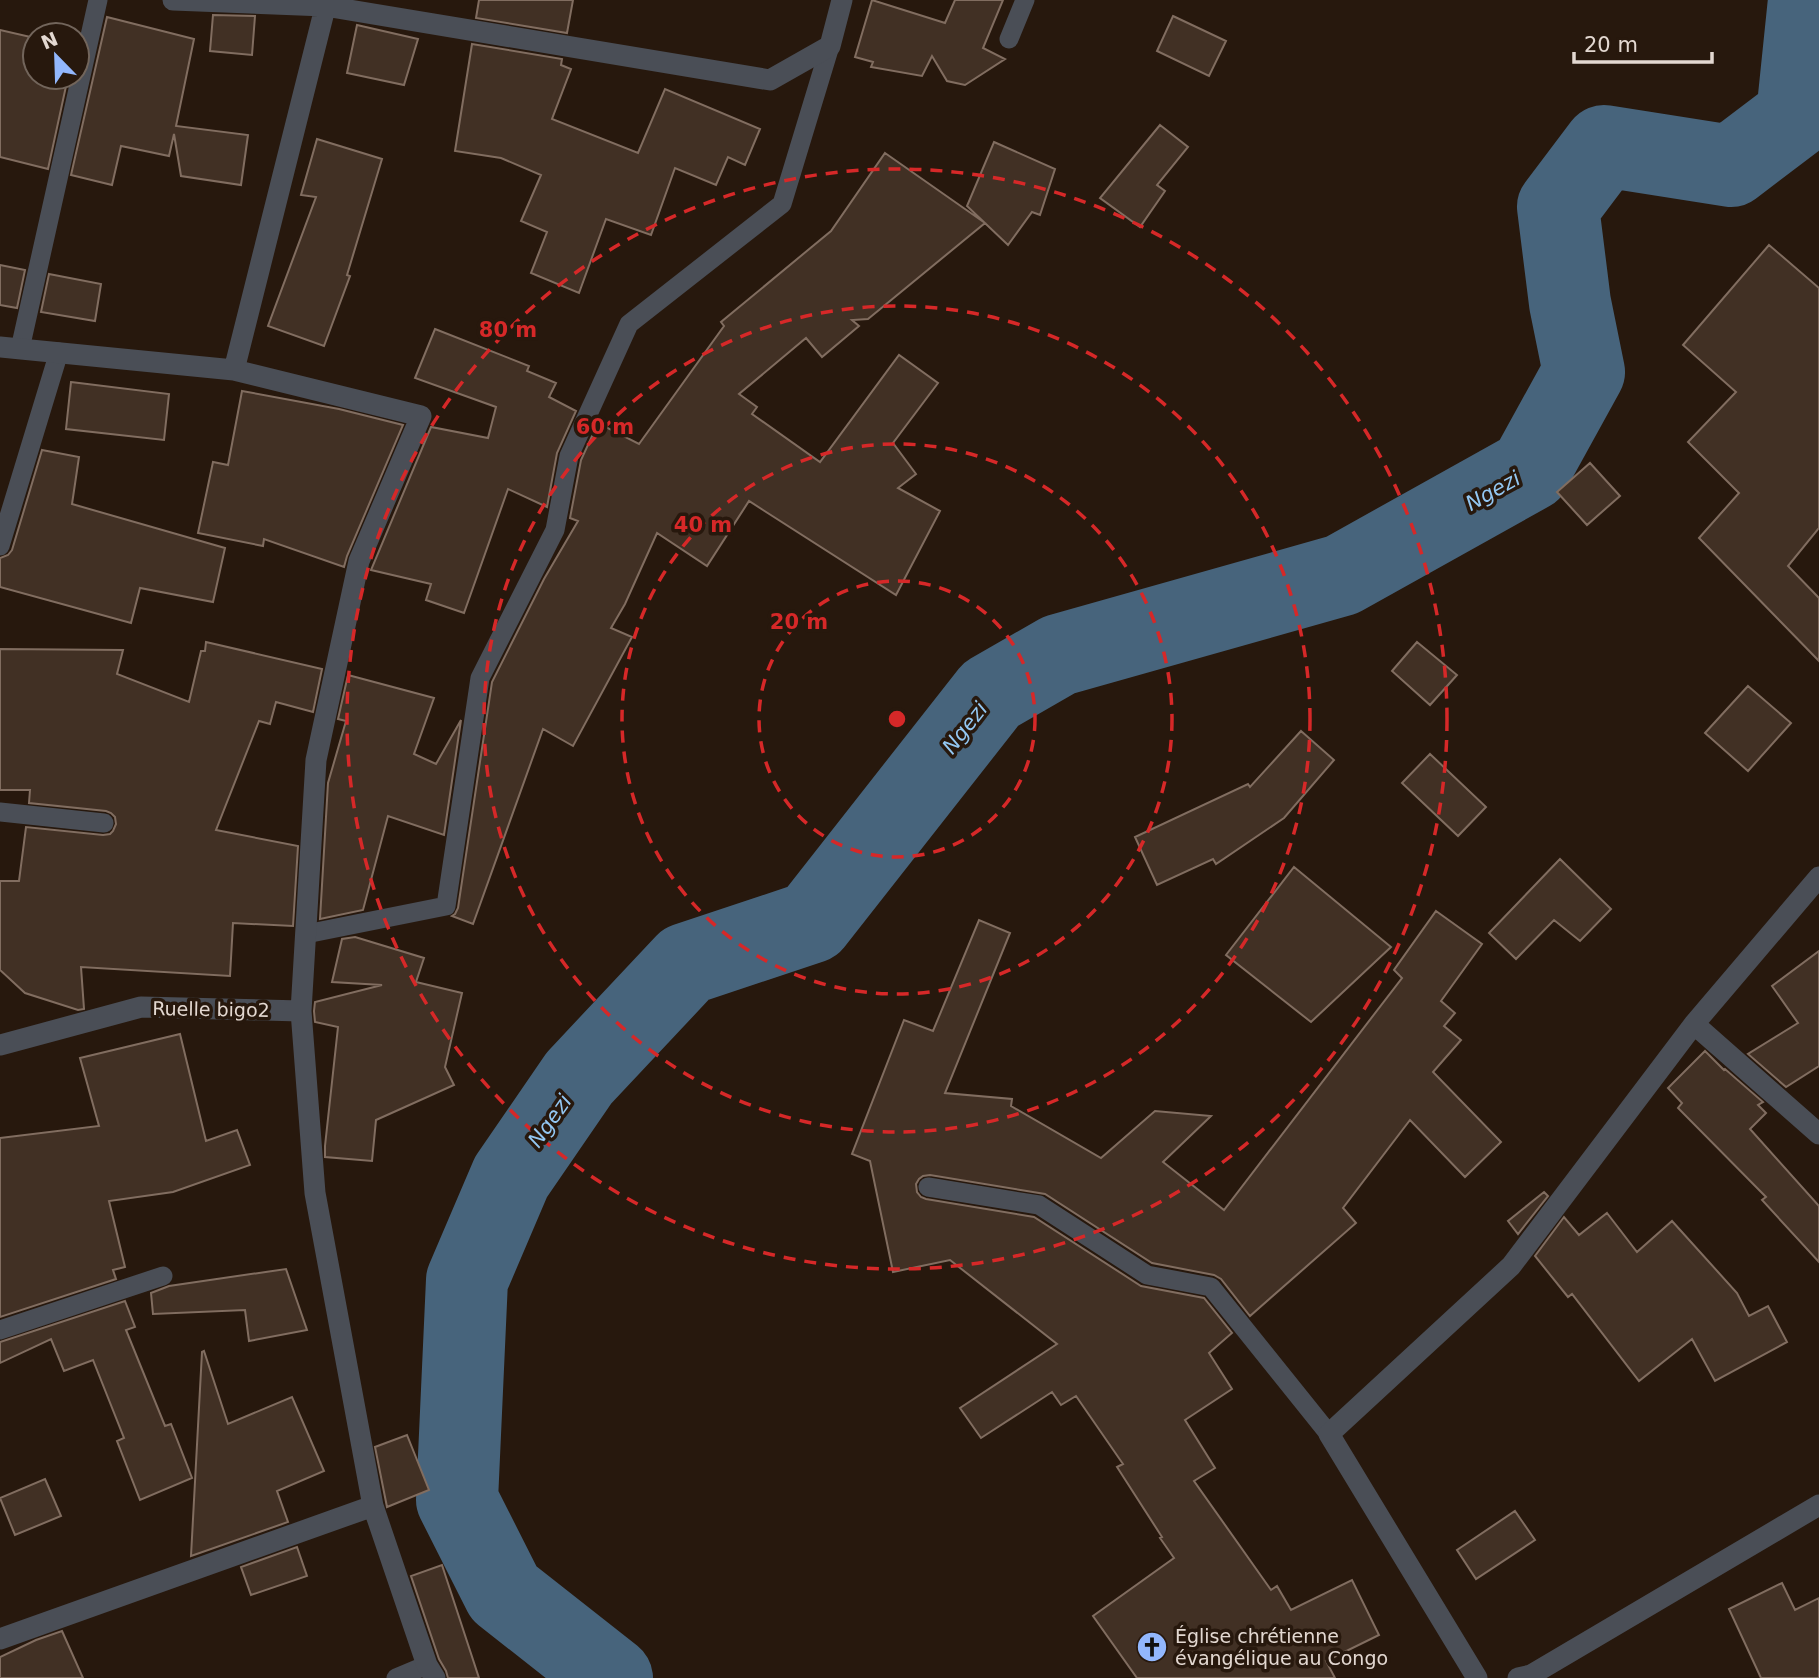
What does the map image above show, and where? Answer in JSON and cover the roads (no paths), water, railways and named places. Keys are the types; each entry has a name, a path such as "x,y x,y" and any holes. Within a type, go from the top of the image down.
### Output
{"street":[{"path":"173,0 326,3 771,80 830,47 842,0"},
{"path":"234,370 326,3"},
{"path":"10,348 234,370 421,416 359,561 316,760 301,1011 315,1193 373,1506 431,1672"},
{"path":"1477,1678 1329,1434 1511,1266 1694,1024 1819,877"},
{"name":"Ruelle bigo2","path":"0,1045 141,1007 301,1011"},
{"path":"1694,1024 1819,1134"},
{"path":"1527,1677 1819,1505"},
{"path":"0,1639 373,1506"}],"lane":[{"path":"10,348 99,0"},
{"path":"1009,39 1025,0"},
{"path":"306,934 446,906 480,678 555,530 569,456 629,324 782,204 830,47"},
{"path":"0,546 59,352"},
{"path":"0,812 104,823"},
{"path":"928,1187 1039,1205 1147,1275 1211,1287 1329,1434"},
{"path":"0,1330 163,1276"},
{"path":"396,1678 431,1672"}],"waterway":[{"name":"Ngezi","path":"612,1678 504,1593 457,1500 467,1280 511,1177 579,1078 686,964 812,922 991,694 1059,655 1342,575 1530,470 1584,372 1570,303 1558,207 1604,146 1731,166 1797,116 1809,0"}],"place":[{"name":"Église chrétienne évangélique au Congo","path":"1152,1647"}]}
